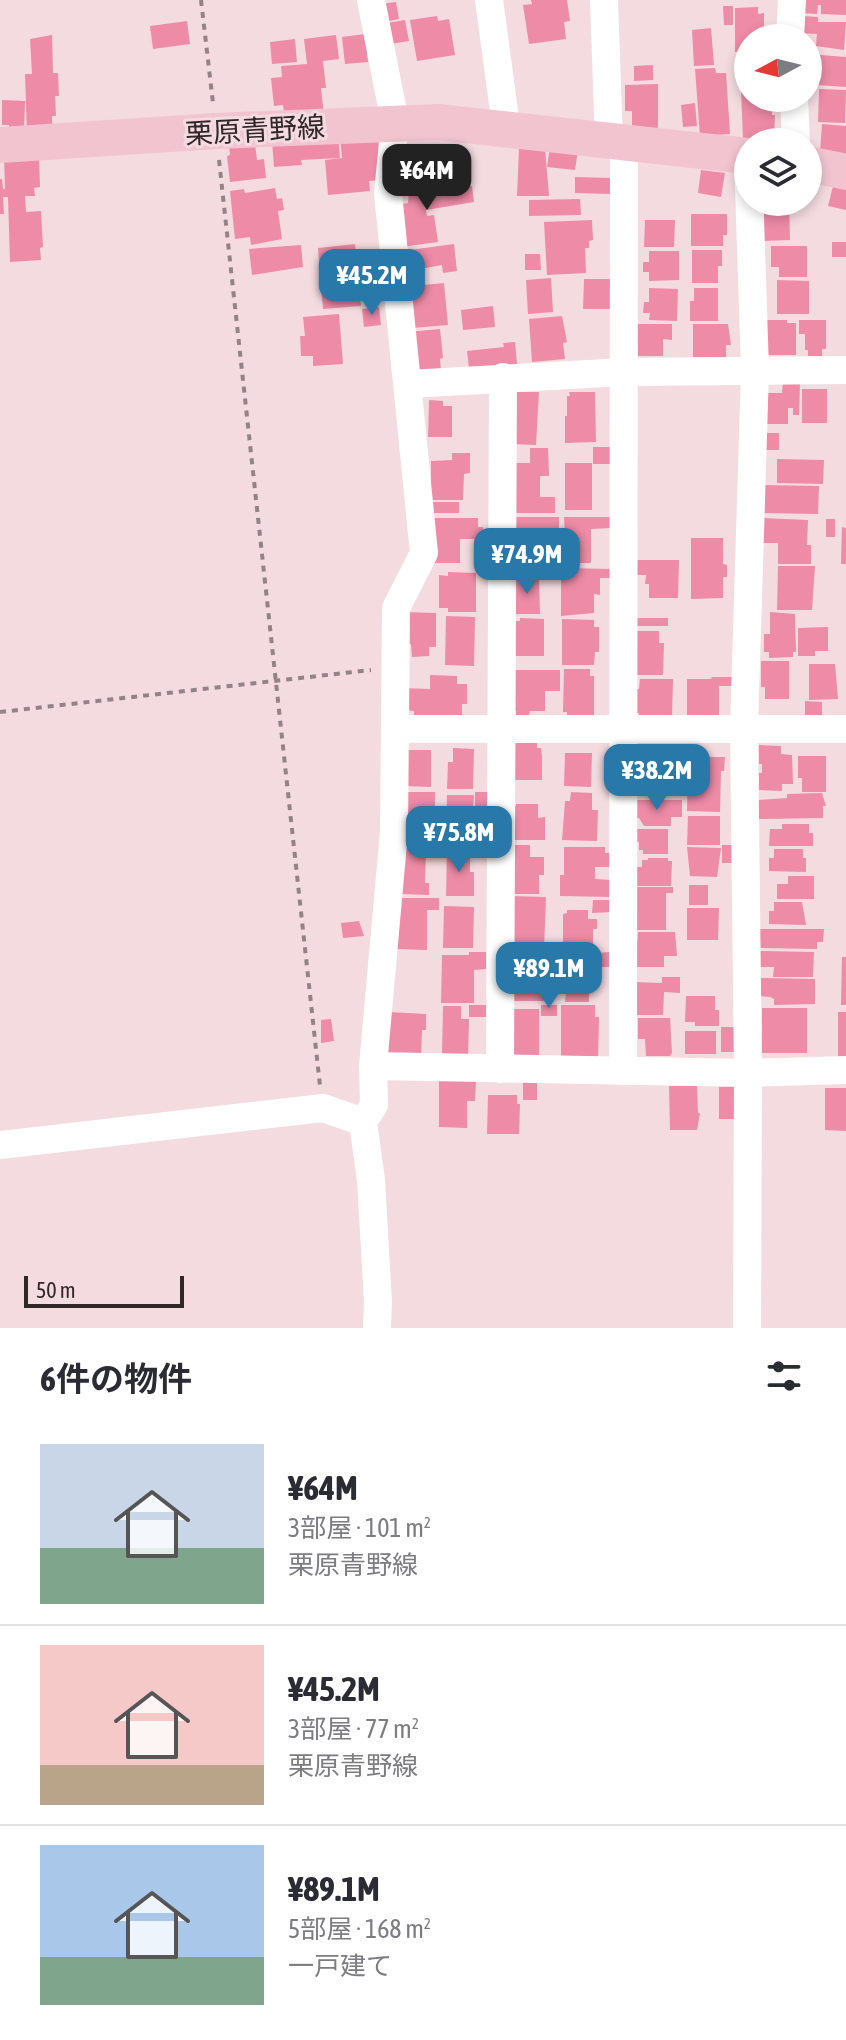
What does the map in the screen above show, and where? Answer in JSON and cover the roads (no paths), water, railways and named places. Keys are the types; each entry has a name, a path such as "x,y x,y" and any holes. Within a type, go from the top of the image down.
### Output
{"main road":[{"name":"栗原青野線","path":"0,145 216,131 438,122 734,155"},
{"path":"822,167 846,172"}],"street":[{"path":"371,0 395,122 388,193 424,553 396,608 394,832 373,1066 374,1105 363,1122 371,1180 377,1328"},
{"path":"489,0 504,111 501,130"},
{"path":"604,0 616,143 624,372 623,1071"},
{"path":"791,24 792,0"},
{"path":"747,1328 744,729 755,370 750,216"},
{"path":"409,384 624,372 846,370"},
{"path":"500,1069 503,377"},
{"path":"395,729 846,729"},
{"path":"373,1066 748,1073 846,1070"},
{"path":"0,1145 323,1108 363,1122"}]}
